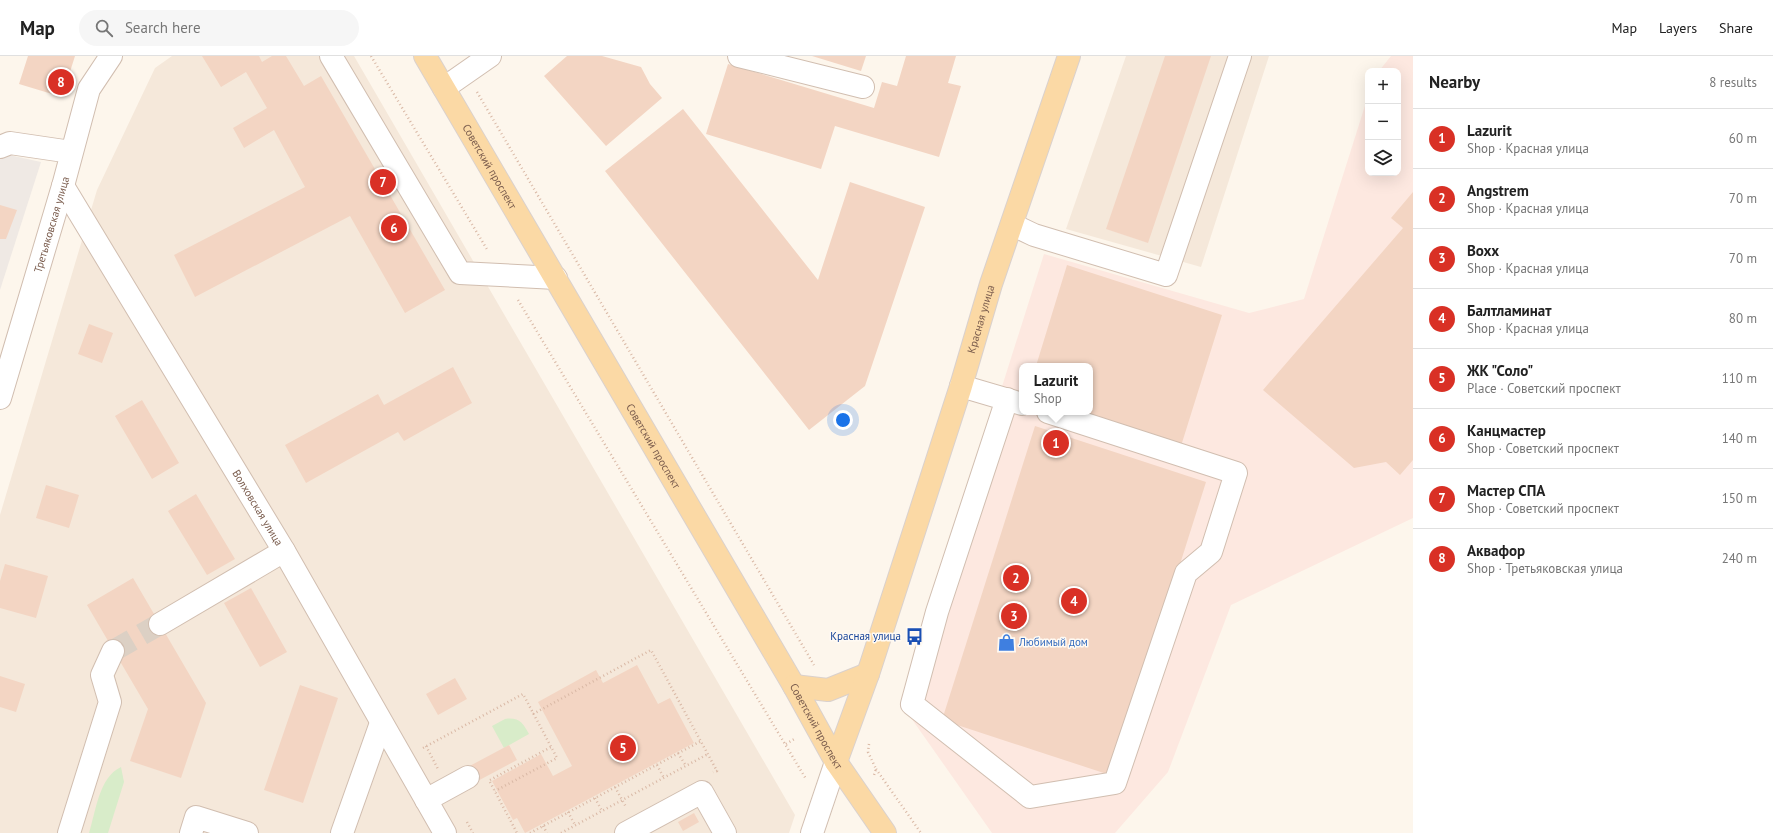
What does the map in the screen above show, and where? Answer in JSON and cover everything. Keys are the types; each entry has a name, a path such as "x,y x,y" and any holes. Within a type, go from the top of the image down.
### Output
{"main road":[{"name":"Советский проспект","path":"425,56 794,686 836,762 885,833"},
{"name":"Красная улица","path":"836,762 868,674 961,386 991,284 1069,56"},
{"path":"794,686 828,690 868,674"}],"street":[{"name":"Третьяковская улица","path":"0,398 9,337 63,186 89,88 110,56"},
{"path":"331,56 460,273 556,278"},
{"path":"444,88 490,56"},
{"path":"739,56 863,87"},
{"path":"1012,225 1034,235 1166,275 1240,56"},
{"path":"0,148 10,143 71,152"},
{"name":"Волховская улица","path":"63,186 284,551 445,833"},
{"path":"961,386 1015,401 937,612 912,704 1030,797 1115,783 1186,573 1211,552 1236,473 1057,415"},
{"path":"160,624 284,551"},
{"path":"69,833 110,702 102,675 113,651"},
{"path":"342,833 381,723"},
{"name":"Красная улица","path":"812,833 836,762"},
{"path":"426,800 468,777"},
{"path":"626,833 702,792 725,833"},
{"path":"191,833 196,817 247,833"}],"path":[{"path":"371,56 786,744 821,806"},
{"path":"533,714 651,650 717,771"},
{"path":"402,759 523,694 557,758 495,791"},
{"path":"530,833 700,741"},
{"path":"517,833 489,780 551,747"},
{"path":"678,753 686,766"},
{"path":"562,833 708,754"},
{"path":"657,765 664,778"},
{"path":"876,769 921,833"},
{"path":"595,798 602,811"},
{"path":"568,812 575,825"},
{"path":"543,826 547,833"}],"shaded area":[{"path":"172,56 354,56 795,815 789,833 0,833 0,515 97,190 155,68"},
{"path":"1126,56 1269,56 1201,267 1066,229"},
{"path":"1391,56 1413,56 1413,518 1231,605 1168,772 1115,833 992,833 904,708 948,557 1044,254 1249,313 1304,299 1365,106 1365,176 1401,176 1401,68 1381,68"},
{"path":"0,153 41,162 0,290"}],"green space":[{"path":"505,719 517,720 525,727 529,734 504,748 492,726"},
{"path":"121,767 124,782 108,833 89,833 96,805 103,786 108,778"}],"building":[{"path":"28,56 75,56 62,97 19,84"},
{"path":"202,56 259,56 262,62 272,56 286,56 304,86 321,76 445,290 405,313 350,216 195,297 174,255 305,187 274,130 244,148 233,128 267,108 246,72 221,87"},
{"path":"567,56 602,56 641,67 650,84 662,98 606,146 544,76"},
{"path":"812,56 866,56 861,71"},
{"path":"906,56 956,56 948,83 961,86 939,157 835,126 821,169 706,134 728,64 874,108 882,82 897,86"},
{"path":"1165,56 1211,56 1148,243 1106,229"},
{"path":"683,109 818,280 850,182 925,207 865,386 809,430 605,171"},
{"path":"1413,192 1413,460 1400,475 1386,462 1354,468 1263,390 1403,228 1391,218"},
{"path":"0,205 17,210 6,239 0,239"},
{"path":"1067,265 1222,315 1181,446 1083,415 1093,415 1093,363 1037,363"},
{"path":"89,324 113,333 102,363 78,354"},
{"path":"453,367 472,403 404,441 398,432 306,483 285,445 378,394 384,405"},
{"path":"142,400 179,463 152,479 115,416"},
{"path":"1035,426 1206,482 1113,776 942,720"},
{"path":"46,485 79,495 69,528 36,518"},
{"path":"196,494 235,559 207,575 168,511"},
{"path":"5,564 48,576 36,618 0,608 0,581"},
{"path":"133,578 206,703 181,778 130,761 148,709 87,605"},
{"path":"251,588 287,652 260,667 224,603"},
{"path":"637,665 658,704 670,698 694,743 525,833 517,818 513,820 492,781 541,754 553,776 572,766 538,702 596,670 603,683"},
{"path":"0,676 25,684 16,712 0,707"},
{"path":"455,678 467,699 438,715 426,694"},
{"path":"300,685 338,698 303,803 264,790"},
{"path":"509,745 517,760 472,784 464,769"},
{"path":"694,813 699,822 683,831 678,822"}],"tunnel":[{"path":"113,651 160,624"}],"place":[{"name":"Аквафор","path":"61,82"},
{"name":"Мастер СПА","path":"383,182"},
{"name":"Канцмастер","path":"394,228"},
{"name":"Lazurit","path":"1056,443"},
{"name":"Angstrem","path":"1016,578"},
{"name":"Балтламинат","path":"1074,601"},
{"name":"Boxx","path":"1014,616"},
{"name":"Красная улица","path":"914,636"},
{"name":"Любимый дом","path":"1006,642"},
{"name":"ЖК \"Соло\"","path":"623,748"}]}
